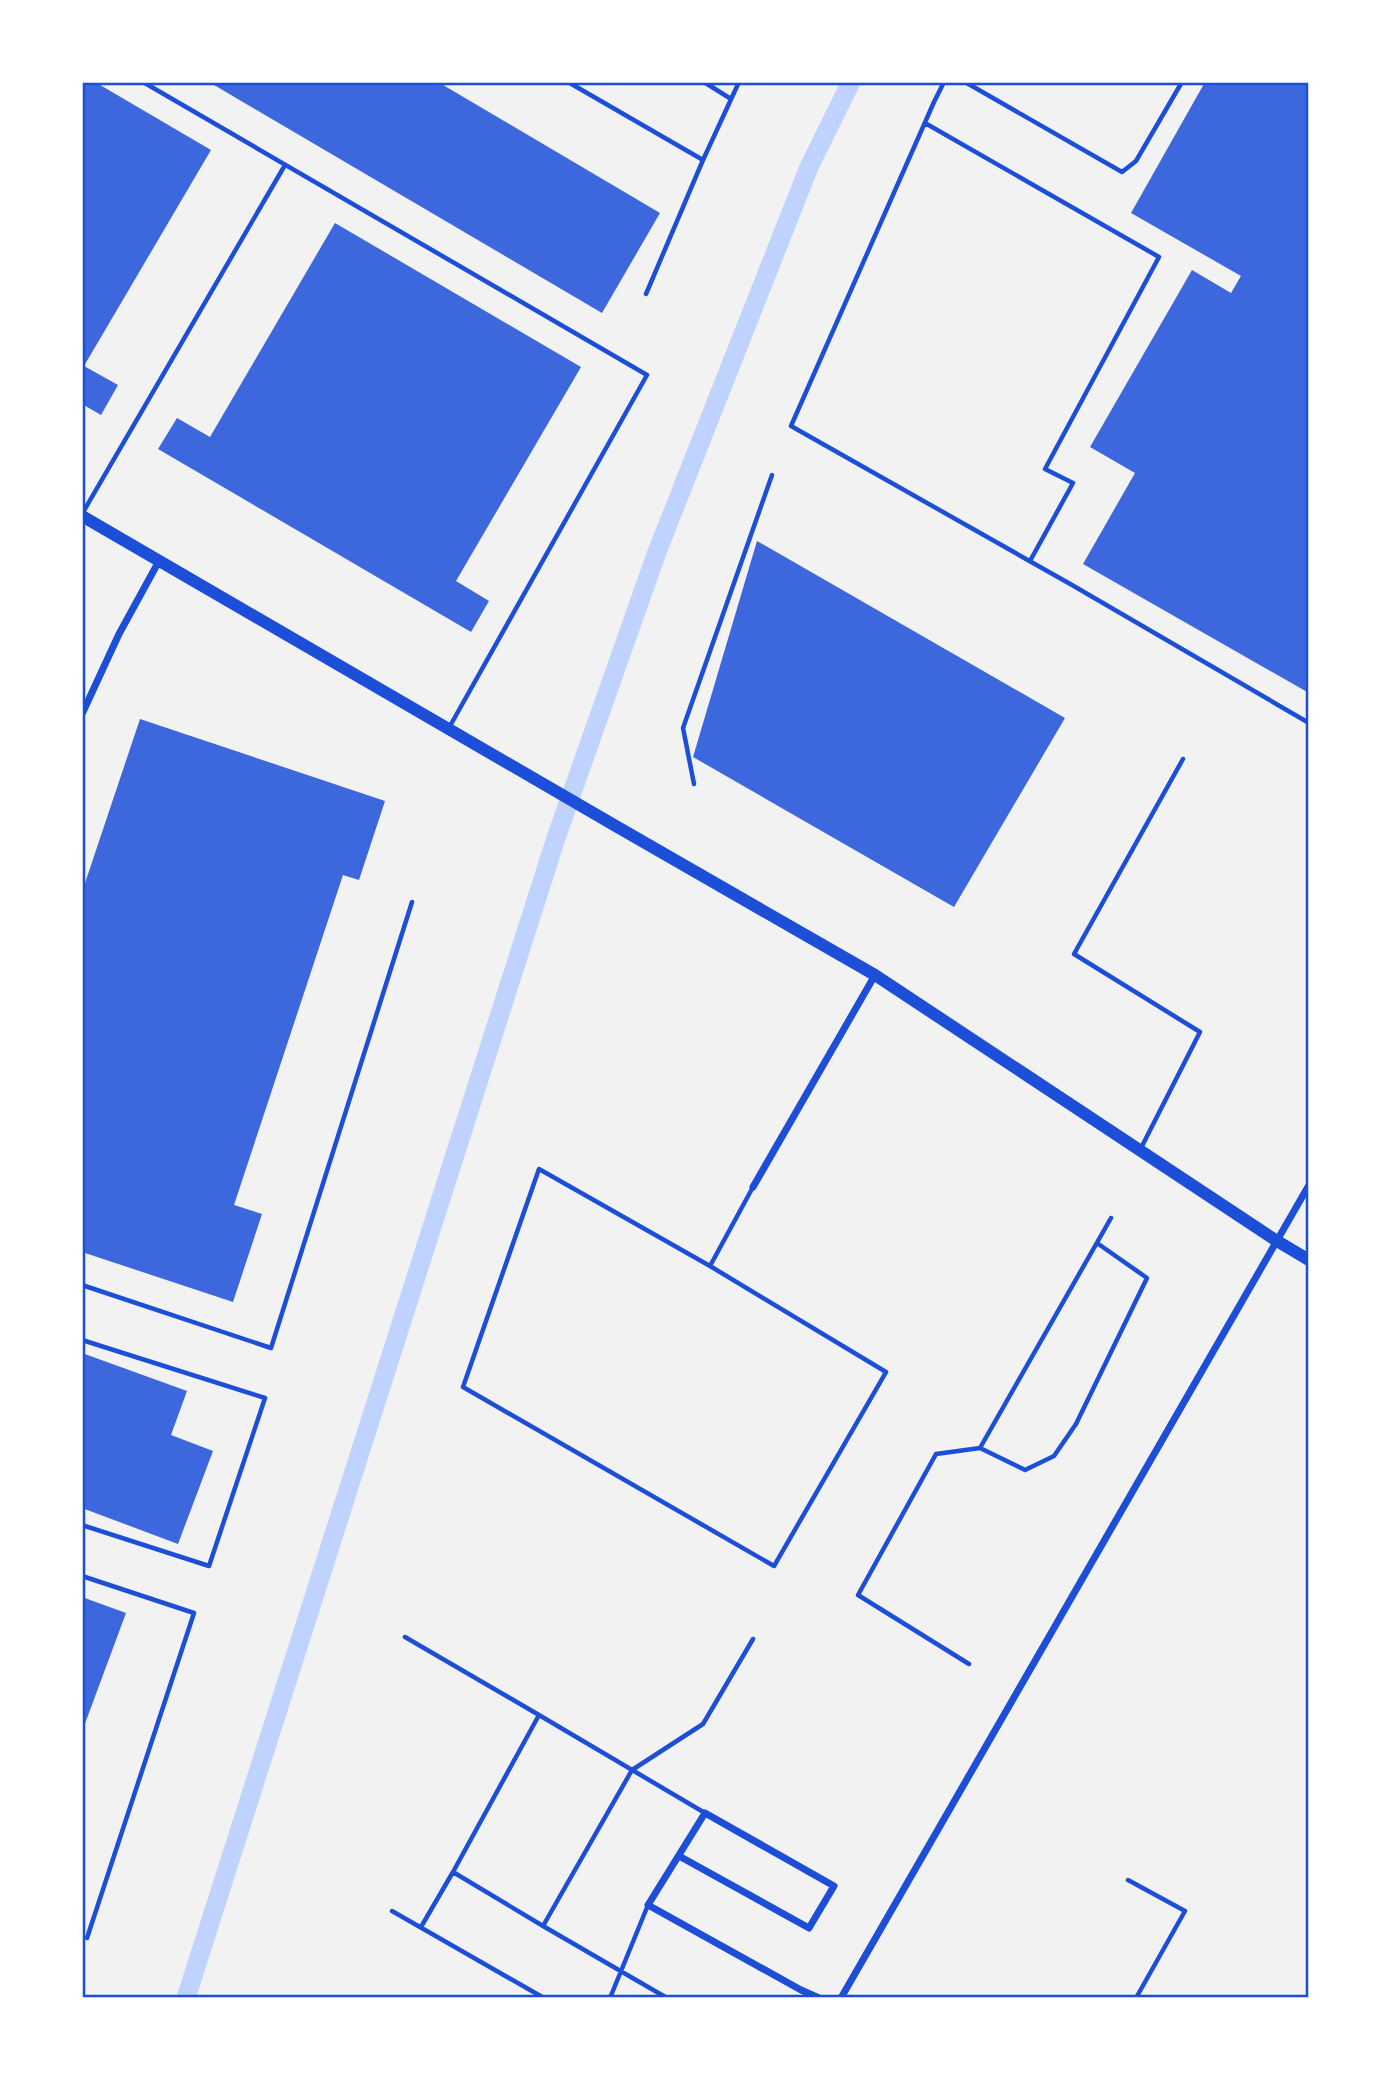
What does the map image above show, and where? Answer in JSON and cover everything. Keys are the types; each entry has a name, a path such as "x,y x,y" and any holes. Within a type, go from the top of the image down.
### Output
{"street":[{"path":"82,515 875,975 1309,1260"},
{"path":"82,714 119,634 159,561"},
{"path":"753,1187 875,975"},
{"path":"841,1998 1309,1185"},
{"path":"679,1856 809,1928 834,1886 705,1813 648,1905 819,1998"}],"lane":[{"path":"143,82 648,376 448,729"},
{"path":"568,82 703,160"},
{"path":"704,82 732,99"},
{"path":"646,294 739,82"},
{"path":"944,82 792,426 1309,723"},
{"path":"965,82 1122,172 1136,161 1182,82"},
{"path":"925,123 1158,257 1045,469 1073,483 1030,561"},
{"path":"82,515 285,165"},
{"path":"694,785 684,729 772,475"},
{"path":"1140,1150 1200,1032 1074,954 1183,760"},
{"path":"82,1285 271,1348 412,902"},
{"path":"539,1170 710,1266 886,1372 774,1566 463,1387 539,1170"},
{"path":"710,1266 753,1187"},
{"path":"980,1448 1111,1218"},
{"path":"969,1664 858,1595 936,1454 980,1448 1025,1469 1054,1456 1076,1424 1147,1278 1097,1243"},
{"path":"82,1340 265,1398 209,1566 82,1525"},
{"path":"82,1576 194,1613 87,1938"},
{"path":"405,1637 705,1813"},
{"path":"543,1926 632,1770 703,1724 753,1639"},
{"path":"421,1927 539,1715"},
{"path":"453,1872 667,1998"},
{"path":"1128,1880 1185,1912 1136,1998"},
{"path":"610,1998 648,1905"},
{"path":"392,1912 544,1998"}],"building":[{"path":"82,82 95,82 211,150 84,366 118,385 101,415 82,404"},
{"path":"209,82 438,82 660,213 602,313"},
{"path":"1205,82 1309,82 1309,693 1083,564 1135,473 1090,447 1192,270 1231,293 1241,276 1131,213"},
{"path":"335,223 581,367 456,581 489,601 471,632 158,449 177,418 210,437"},
{"path":"757,541 1065,718 954,907 693,757"},
{"path":"140,719 385,801 359,880 343,875 234,1205 262,1214 233,1302 82,1252 82,892"},
{"path":"82,1353 187,1391 171,1435 213,1451 178,1544 82,1508"},
{"path":"82,1597 126,1613 83,1729 82,1729"}],"waterway":[{"path":"186,1998 556,838 657,552 809,167 851,82"}]}
